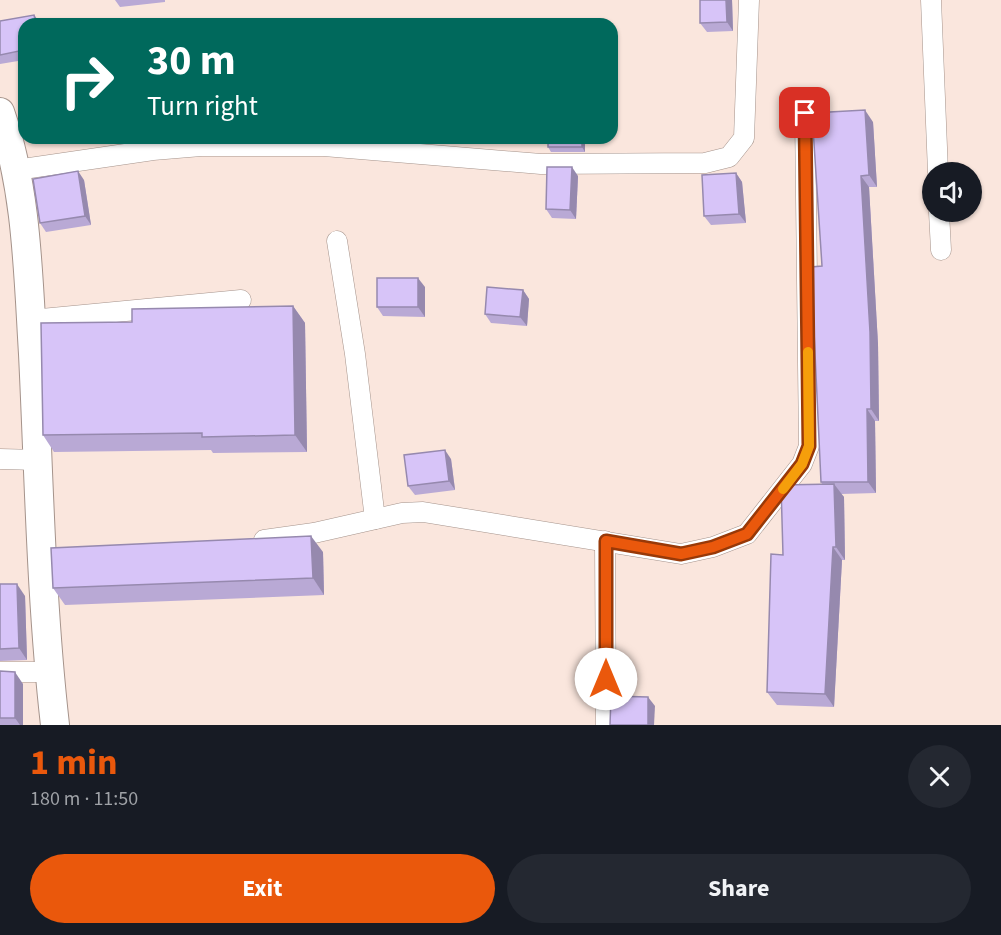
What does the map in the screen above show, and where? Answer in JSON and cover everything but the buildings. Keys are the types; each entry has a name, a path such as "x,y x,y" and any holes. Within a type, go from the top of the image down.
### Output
{"street":[{"path":"16,170 153,150 201,146 324,146 552,164 705,163 729,157 744,138 749,0"},
{"path":"931,0 938,162"},
{"path":"0,112 16,170 22,208 31,320 38,460 53,552 49,672 54,725"},
{"path":"244,543 314,533 402,513 442,514 681,554 722,544 747,534 802,464 809,446 805,113"},
{"path":"940,222 941,250"},
{"path":"337,241 356,354 375,519"},
{"path":"31,320 241,300"},
{"path":"0,459 38,460"},
{"path":"606,541 606,725"},
{"path":"0,672 49,672"}],"slow traffic":[{"path":"783,489 802,464 809,446 808,352"}],"route":[{"path":"606,679 606,541 681,554 713,547 747,534 802,464 809,446 805,113"}]}
